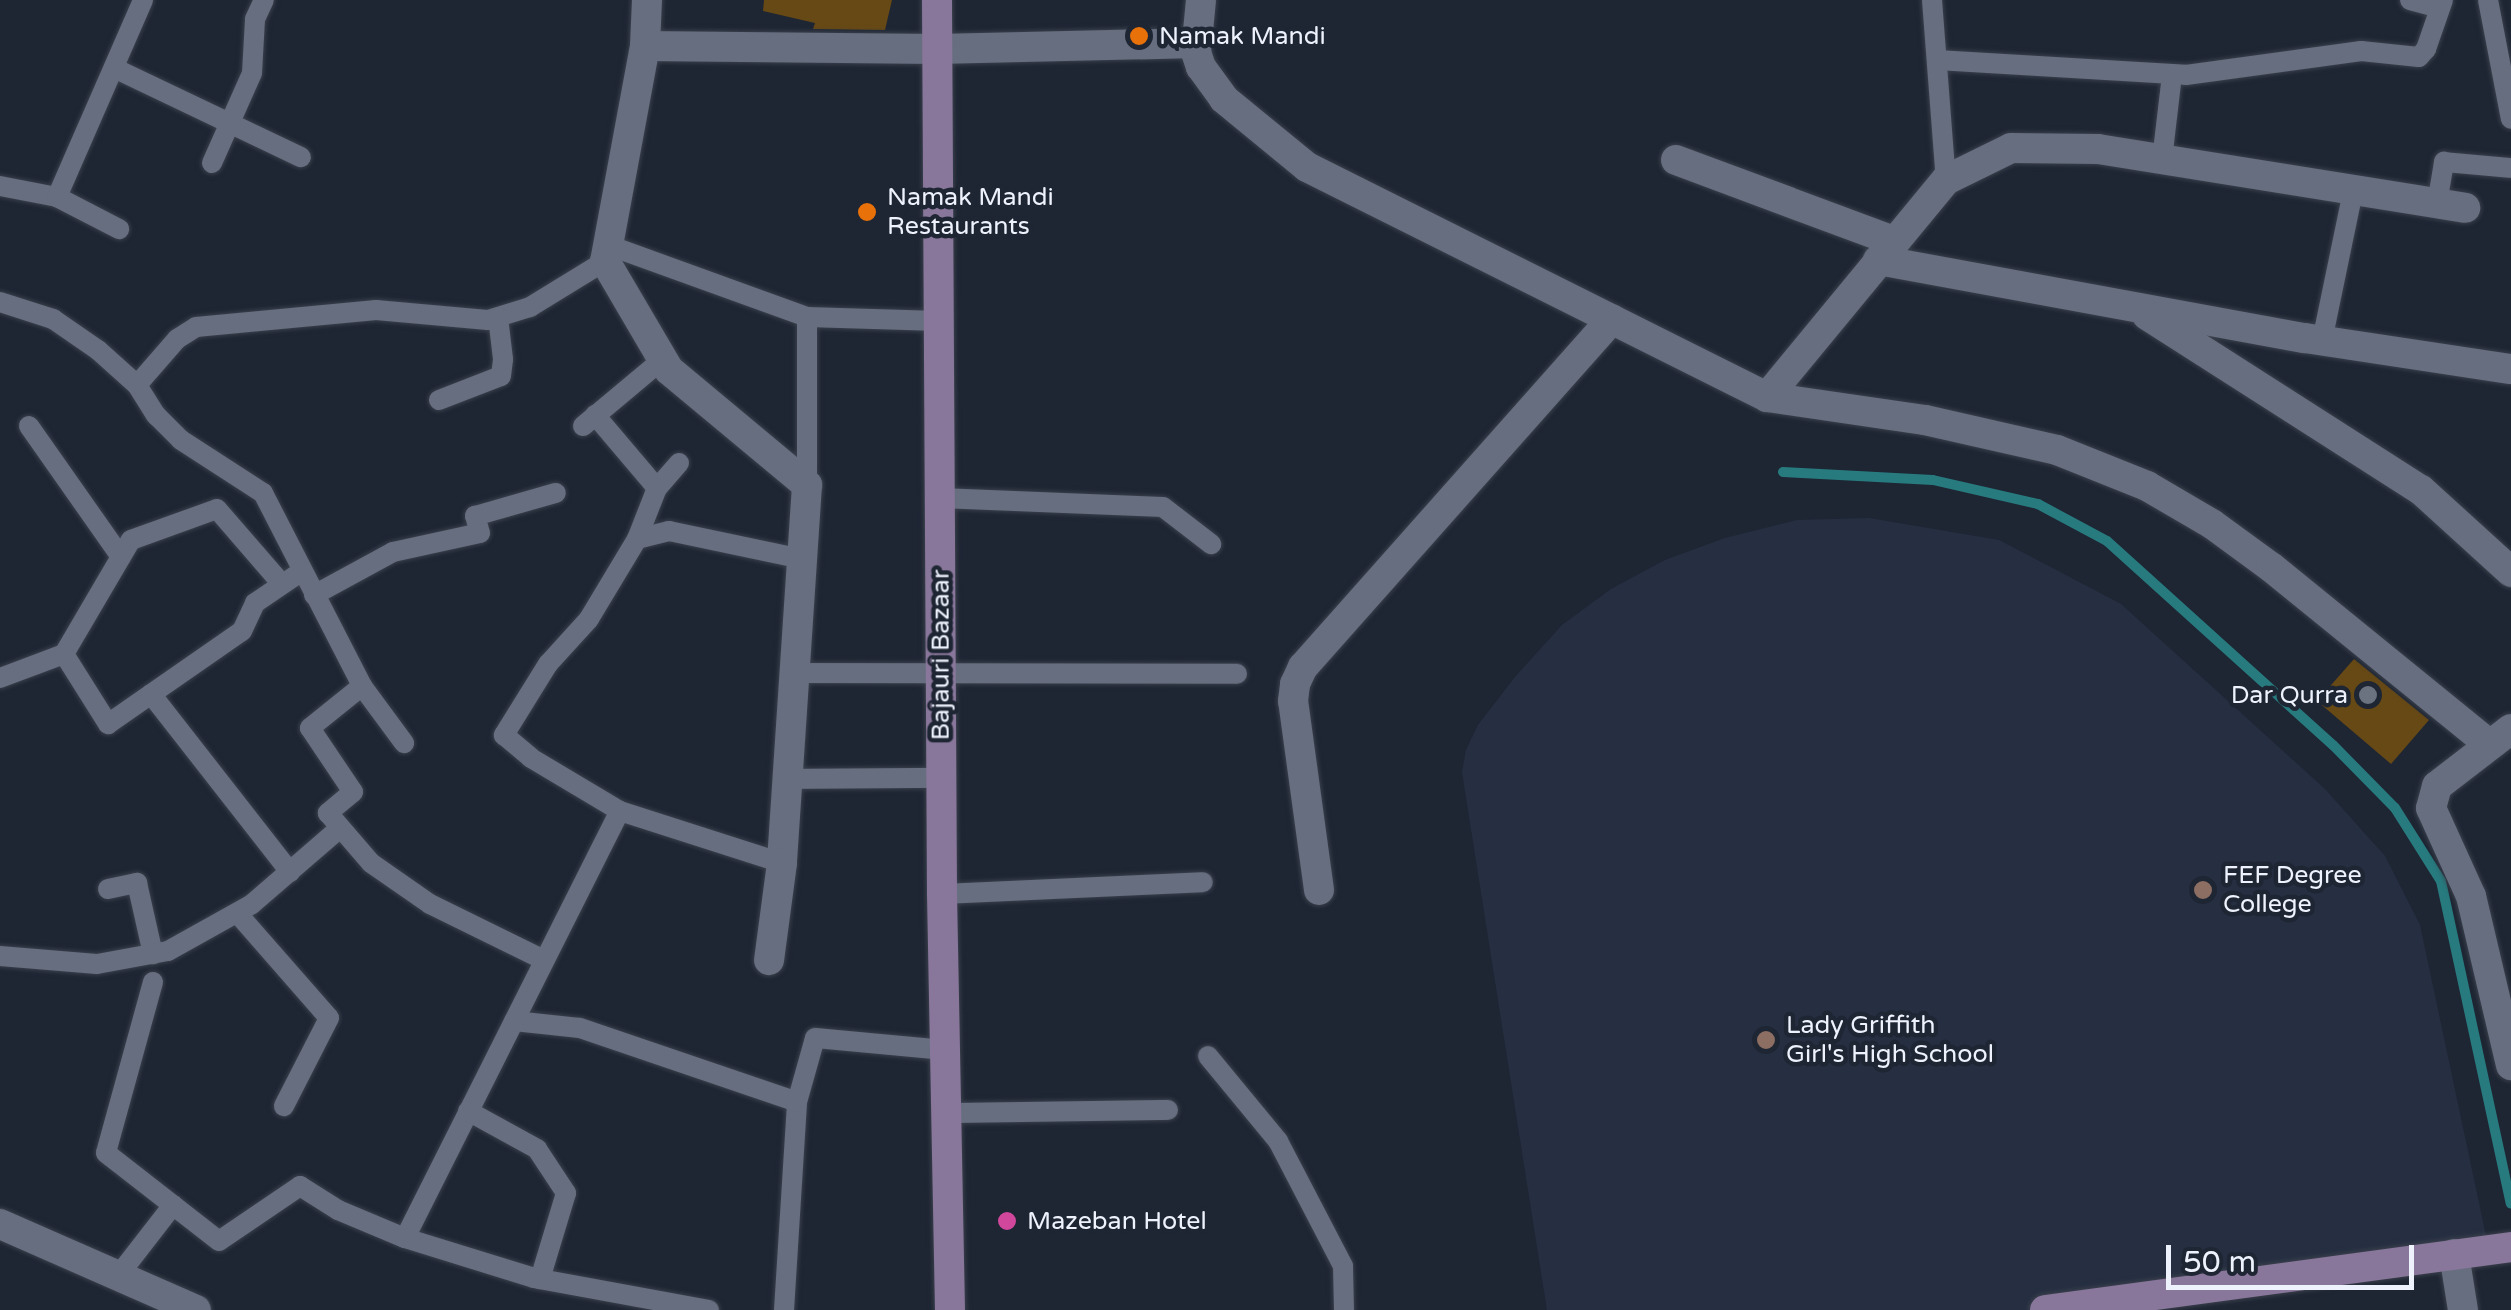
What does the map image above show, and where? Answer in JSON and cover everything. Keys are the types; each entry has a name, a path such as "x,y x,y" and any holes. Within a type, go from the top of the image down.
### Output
{"main road":[{"name":"Bajauri Bazaar","path":"937,0 942,894 950,1310"},
{"path":"2044,1310 2511,1248"}],"street":[{"path":"647,0 645,46 606,253 668,370 807,485 782,862 768,960"},
{"path":"1201,0 1197,43 1201,67 1224,99 1307,167 1767,397 1926,420 2057,450 2147,486 2212,524 2500,736 2437,786 2432,808 2471,896 2511,1065"},
{"path":"645,46 938,49 1197,43"},
{"path":"1767,397 1946,180 2011,148 2098,149 2451,206"},
{"path":"1676,160 1886,251 2138,308 2511,369"},
{"path":"2138,308 2421,490 2506,555"},
{"path":"1319,890 1293,700 1295,684 1304,667 1612,319"},
{"path":"0,1224 196,1310"},
{"path":"2454,1254 2463,1310"}],"lane":[{"path":"57,197 144,0"},
{"path":"212,164 252,73 255,19 264,0"},
{"path":"1932,0 1946,180"},
{"path":"1937,60 2172,75 2361,50 2419,57 2442,4 2410,0"},
{"path":"2488,0 2511,119"},
{"path":"114,68 302,157"},
{"path":"2162,160 2172,75"},
{"path":"2451,206 2444,162 2511,168"},
{"path":"0,186 57,197 120,229"},
{"path":"2322,341 2353,191"},
{"path":"137,385 176,338 196,327 376,310 430,318 498,317 530,306 606,253 807,317 939,321"},
{"path":"0,302 53,319 137,385 156,415 181,440 263,493 362,686 404,743"},
{"path":"438,400 501,376 498,317"},
{"path":"807,317 807,485"},
{"path":"657,488 589,420 662,360"},
{"path":"29,426 122,557"},
{"path":"679,464 657,488 637,539 589,619 548,664 504,735 531,758 620,811 782,862"},
{"path":"314,595 393,552 480,533 475,516 556,493"},
{"path":"940,498 1162,507 1211,544"},
{"path":"0,678 64,654 131,540 217,509 282,584"},
{"path":"637,539 669,531 802,559"},
{"path":"64,654 108,724 242,631 255,603 302,572"},
{"path":"794,673 1237,674"},
{"path":"362,686 310,728 353,792 328,813 372,863 430,904 544,960"},
{"path":"151,694 290,872"},
{"path":"787,779 941,778"},
{"path":"405,1238 620,811"},
{"path":"0,956 97,964 168,951 238,914 340,828"},
{"path":"942,894 1203,882"},
{"path":"108,889 137,884 154,954"},
{"path":"238,914 329,1018 284,1106"},
{"path":"154,982 106,1153 219,1242 300,1186 338,1210 405,1238 540,1279 709,1310"},
{"path":"514,1020 580,1028 797,1102"},
{"path":"784,1310 797,1102 815,1038 945,1050"},
{"path":"1208,1056 1278,1141 1343,1266 1344,1310"},
{"path":"946,1112 1168,1110"},
{"path":"468,1112 537,1149 566,1192 540,1279"},
{"path":"118,1276 173,1205"}],"shaded area":[{"name":"Lady Griffith Girl's High School","path":"1869,518 1999,540 2121,604 2325,789 2385,856 2420,925 2489,1250 2045,1310 1547,1310 1462,772 1466,750 1478,725 1515,677 1562,625 1611,589 1665,560 1725,538 1797,520"}],"building":[{"path":"764,0 892,0 885,30 813,29 815,23 763,11"},
{"path":"2354,659 2429,720 2391,764 2317,701"}],"waterway":[{"path":"1783,472 1933,480 2038,504 2107,541 2333,745 2395,808 2441,881 2511,1204"}],"place":[{"name":"Namak Mandi","path":"1139,36"},
{"name":"Namak Mandi Restaurants","path":"867,212"},
{"name":"Dar Qurra","path":"2368,695"},
{"name":"FEF Degree College","path":"2203,890"},
{"name":"Lady Griffith Girl's High School","path":"1766,1040"},
{"name":"Mazeban Hotel","path":"1007,1221"}]}
